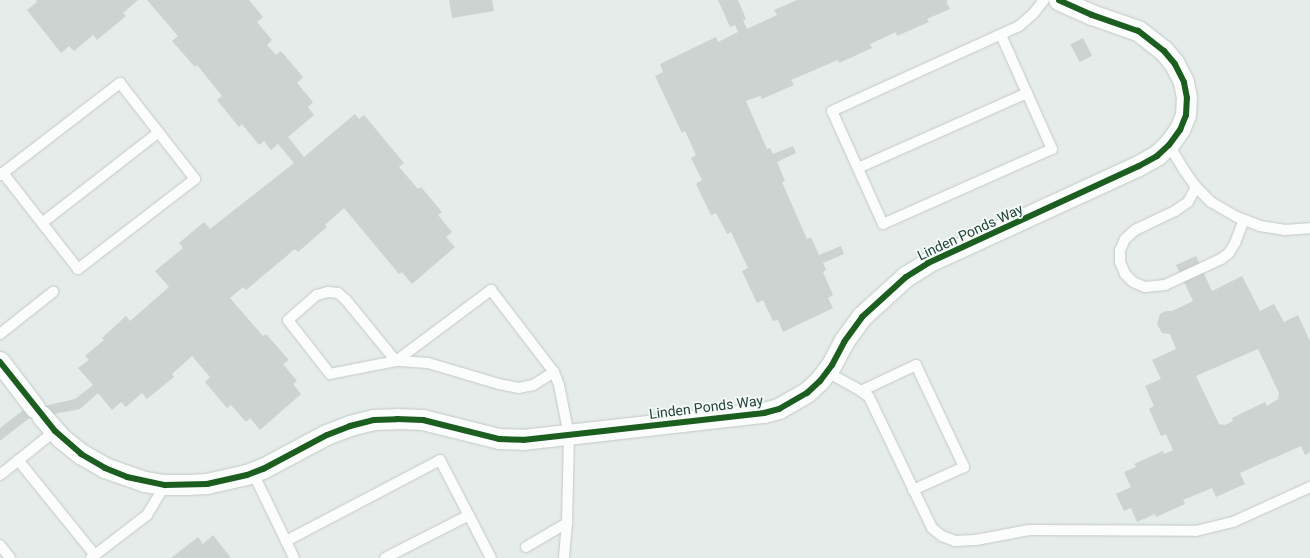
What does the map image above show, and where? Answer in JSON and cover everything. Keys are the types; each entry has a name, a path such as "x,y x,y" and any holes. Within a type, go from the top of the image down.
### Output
{"street":[{"name":"Linden Ponds Way","path":"0,362 38,412 55,431 81,454 105,468 127,477 165,485 207,484 253,473 327,435 350,426 374,420 423,420 499,439 524,440 764,413 792,403 807,394 827,372 844,342 862,317 906,277 928,263 1139,166 1157,156 1169,145 1180,130 1186,110 1187,98 1184,82 1174,64 1164,51 1138,31 1092,15 1059,0"}],"lane":[{"path":"1001,35 1052,149 883,224 832,111 1019,26 1033,14 1044,0"},
{"path":"120,83 159,132 195,179 78,269 1,174 120,83"},
{"path":"858,168 1027,93"},
{"path":"42,223 159,132"},
{"path":"1169,145 1196,187 1211,202 1244,220 1260,226 1284,230 1309,229"},
{"path":"1196,187 1188,202 1175,212 1135,230 1125,239 1120,250 1120,262 1125,274 1133,282 1146,287 1165,285 1221,259 1229,253 1235,243 1244,220"},
{"path":"396,362 491,290 554,372 559,385 569,436 567,524 564,558"},
{"path":"0,334 53,292"},
{"path":"396,362 346,300 338,293 328,292 318,295 288,320 330,374 396,362 428,363 499,384 519,388 533,385 554,372"},
{"path":"861,391 916,365 964,467 913,490"},
{"path":"827,372 861,391 870,398 932,528 942,536 955,541 976,540 1029,530 1196,531 1233,522 1310,487"},
{"path":"0,475 55,431"},
{"path":"18,460 93,556 147,514 165,485"},
{"path":"286,541 440,460 491,558"},
{"path":"253,473 294,558"},
{"path":"385,558 469,515"},
{"path":"526,547 567,524"},
{"path":"0,545 10,558"}],"building":[{"path":"36,0 138,0 123,13 126,16 97,40 93,35 74,51 69,46 61,53 27,10 37,2"},
{"path":"147,0 249,0 263,17 257,22 272,40 267,45 276,55 281,51 303,77 297,83 313,102 308,107 314,115 288,137 304,157 355,114 359,119 364,115 404,163 399,167 418,189 421,187 442,212 438,215 452,232 446,237 455,247 412,284 402,272 399,274 344,208 325,225 327,227 298,252 295,249 246,290 243,287 230,298 263,336 266,334 289,360 283,364 297,381 293,384 301,394 260,430 250,418 246,422 231,405 227,408 205,382 210,377 192,356 172,374 174,377 147,399 142,393 126,407 121,402 112,410 98,393 80,409 28,419 0,441 0,428 22,411 75,399 93,385 78,368 89,360 85,356 104,340 102,338 126,316 130,321 169,287 155,271 183,248 179,243 204,222 210,229 294,163 278,144 271,150 264,141 259,145 242,124 239,127 217,100 222,96 197,65 195,67 172,41 178,36"},
{"path":"449,0 492,0 494,11 452,18"},
{"path":"718,0 738,0 746,19 743,20 747,29 777,15 774,10 797,0 949,0 946,1 950,9 927,19 929,22 897,36 896,32 870,44 872,48 839,63 838,60 791,80 794,85 762,99 760,96 746,101 767,149 770,148 773,154 793,146 796,153 777,162 785,181 782,182 807,239 811,237 819,255 841,246 844,254 823,263 826,270 823,272 833,295 828,298 833,308 783,332 778,320 773,321 763,300 757,303 742,271 748,268 731,232 727,234 716,213 711,215 696,184 702,180 691,158 696,155 685,131 682,133 655,76 663,72 660,64 716,37 718,42 738,32 735,25 730,27"},
{"path":"1083,38 1092,56 1080,62 1071,44"},
{"path":"1196,256 1212,291 1242,276 1260,311 1274,304 1284,322 1298,315 1310,341 1310,452 1305,455 1301,446 1240,473 1245,484 1216,497 1212,488 1183,500 1185,504 1156,517 1155,514 1137,522 1131,508 1124,511 1116,494 1131,487 1124,472 1136,467 1134,464 1163,451 1164,454 1173,450 1166,434 1161,436 1149,409 1154,406 1145,386 1161,379 1152,360 1176,349 1170,334 1162,333 1157,324 1160,314 1166,311 1172,311 1193,301 1176,265","holes":["1258,349 1279,393 1278,399 1267,406 1265,402 1232,418 1233,421 1225,425 1219,424 1196,376"]},
{"path":"213,535 231,558 171,558 198,537 203,544"}],"cycle path":[{"path":"0,362 55,431 81,454 105,468 127,477 165,485 207,484 247,475 263,469 327,435 350,426 374,420 423,420 499,439 523,440 764,413 779,409 807,393 820,381 832,365 844,342 862,317 906,277 928,263 1139,166 1157,156 1169,145 1180,130 1186,115 1187,98 1184,82 1175,64 1164,51 1138,31 1092,15 1059,0"}]}
